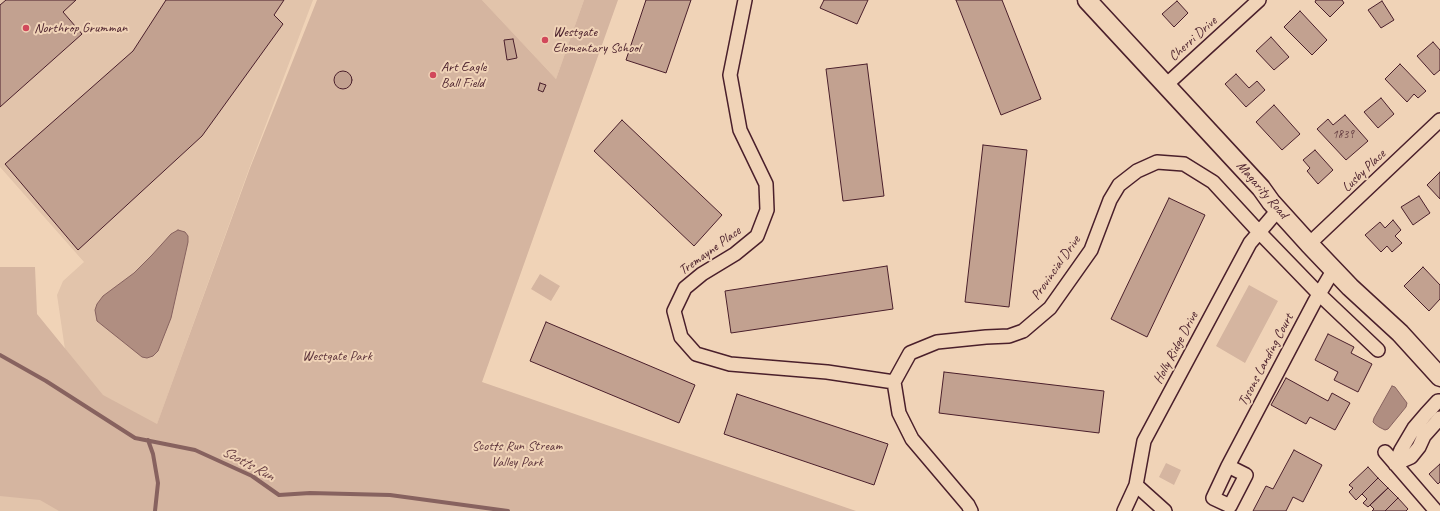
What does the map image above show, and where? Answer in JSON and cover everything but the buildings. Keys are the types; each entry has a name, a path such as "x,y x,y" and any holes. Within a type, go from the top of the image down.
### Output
{"main road":[{"name":"Magarity Road","path":"1087,0 1261,188 1278,210 1334,270 1350,287 1400,333 1440,377"}],"street":[{"name":"Tremayne Place","path":"745,0 730,75 740,130 766,184 767,210 757,236 735,254 702,274 685,288 674,311 681,337 696,354 730,364 827,372 894,382"},
{"name":"Cherri Drive","path":"1166,85 1259,0"},
{"name":"Lusby Place","path":"1310,244 1440,120"},
{"name":"Provincial Drive","path":"894,382 910,353 937,342 1009,336 1023,331 1050,308 1091,250 1110,200 1119,185 1137,171 1157,162 1184,164 1213,182 1319,294 1378,350"},
{"name":"Holly Ridge Drive","path":"1124,511 1136,485 1144,441 1250,243 1278,210"},
{"name":"Tysons Landing Court","path":"1228,466 1319,294 1334,270"},
{"path":"894,382 899,413 912,439 968,505 971,511"},
{"path":"1395,464 1401,450 1414,428 1440,401"},
{"path":"1395,464 1411,457 1419,447 1424,436 1440,418"},
{"path":"1385,452 1436,511"},
{"path":"1136,485 1165,511"}],"shaded area":[{"path":"0,0 313,0 249,169 156,427 103,397 68,370 57,295 63,281 84,262 0,167"},
{"name":"Westgate Elementary School","path":"482,0 584,0 556,79"},
{"path":"178,230 185,232 188,236 188,242 171,318 158,351 153,356 147,358 142,357 97,321 95,310 97,304 103,296 134,273 171,234"},
{"path":"1392,386 1395,387 1407,403 1406,407 1388,429 1385,430 1373,422"},
{"path":"0,467 115,511 0,511"}],"green space":[{"name":"Westgate Park","path":"317,0 482,0 556,79 584,0 618,0 482,382 856,511 59,511 40,500 0,496 0,267 35,267 37,314 103,395 157,424 250,168"},
{"path":"540,274 560,286 551,301 531,289"},
{"path":"1249,285 1278,301 1245,363 1216,346"},
{"path":"1166,463 1181,470 1174,485 1159,477"}],"waterway":[{"name":"Scotts Run","path":"0,355 46,381 135,438 195,450 252,476 279,495 310,493 390,495 508,511"},
{"path":"148,440 153,454 158,483 155,511"}],"place":[{"name":"Northrop Grumman","path":"26,28"},
{"name":"Westgate Elementary School","path":"545,40"},
{"name":"Art Eagle Ball Field","path":"433,75"}],"park label":[{"name":"Scotts Run Stream Valley Park","path":"517,454"}]}
